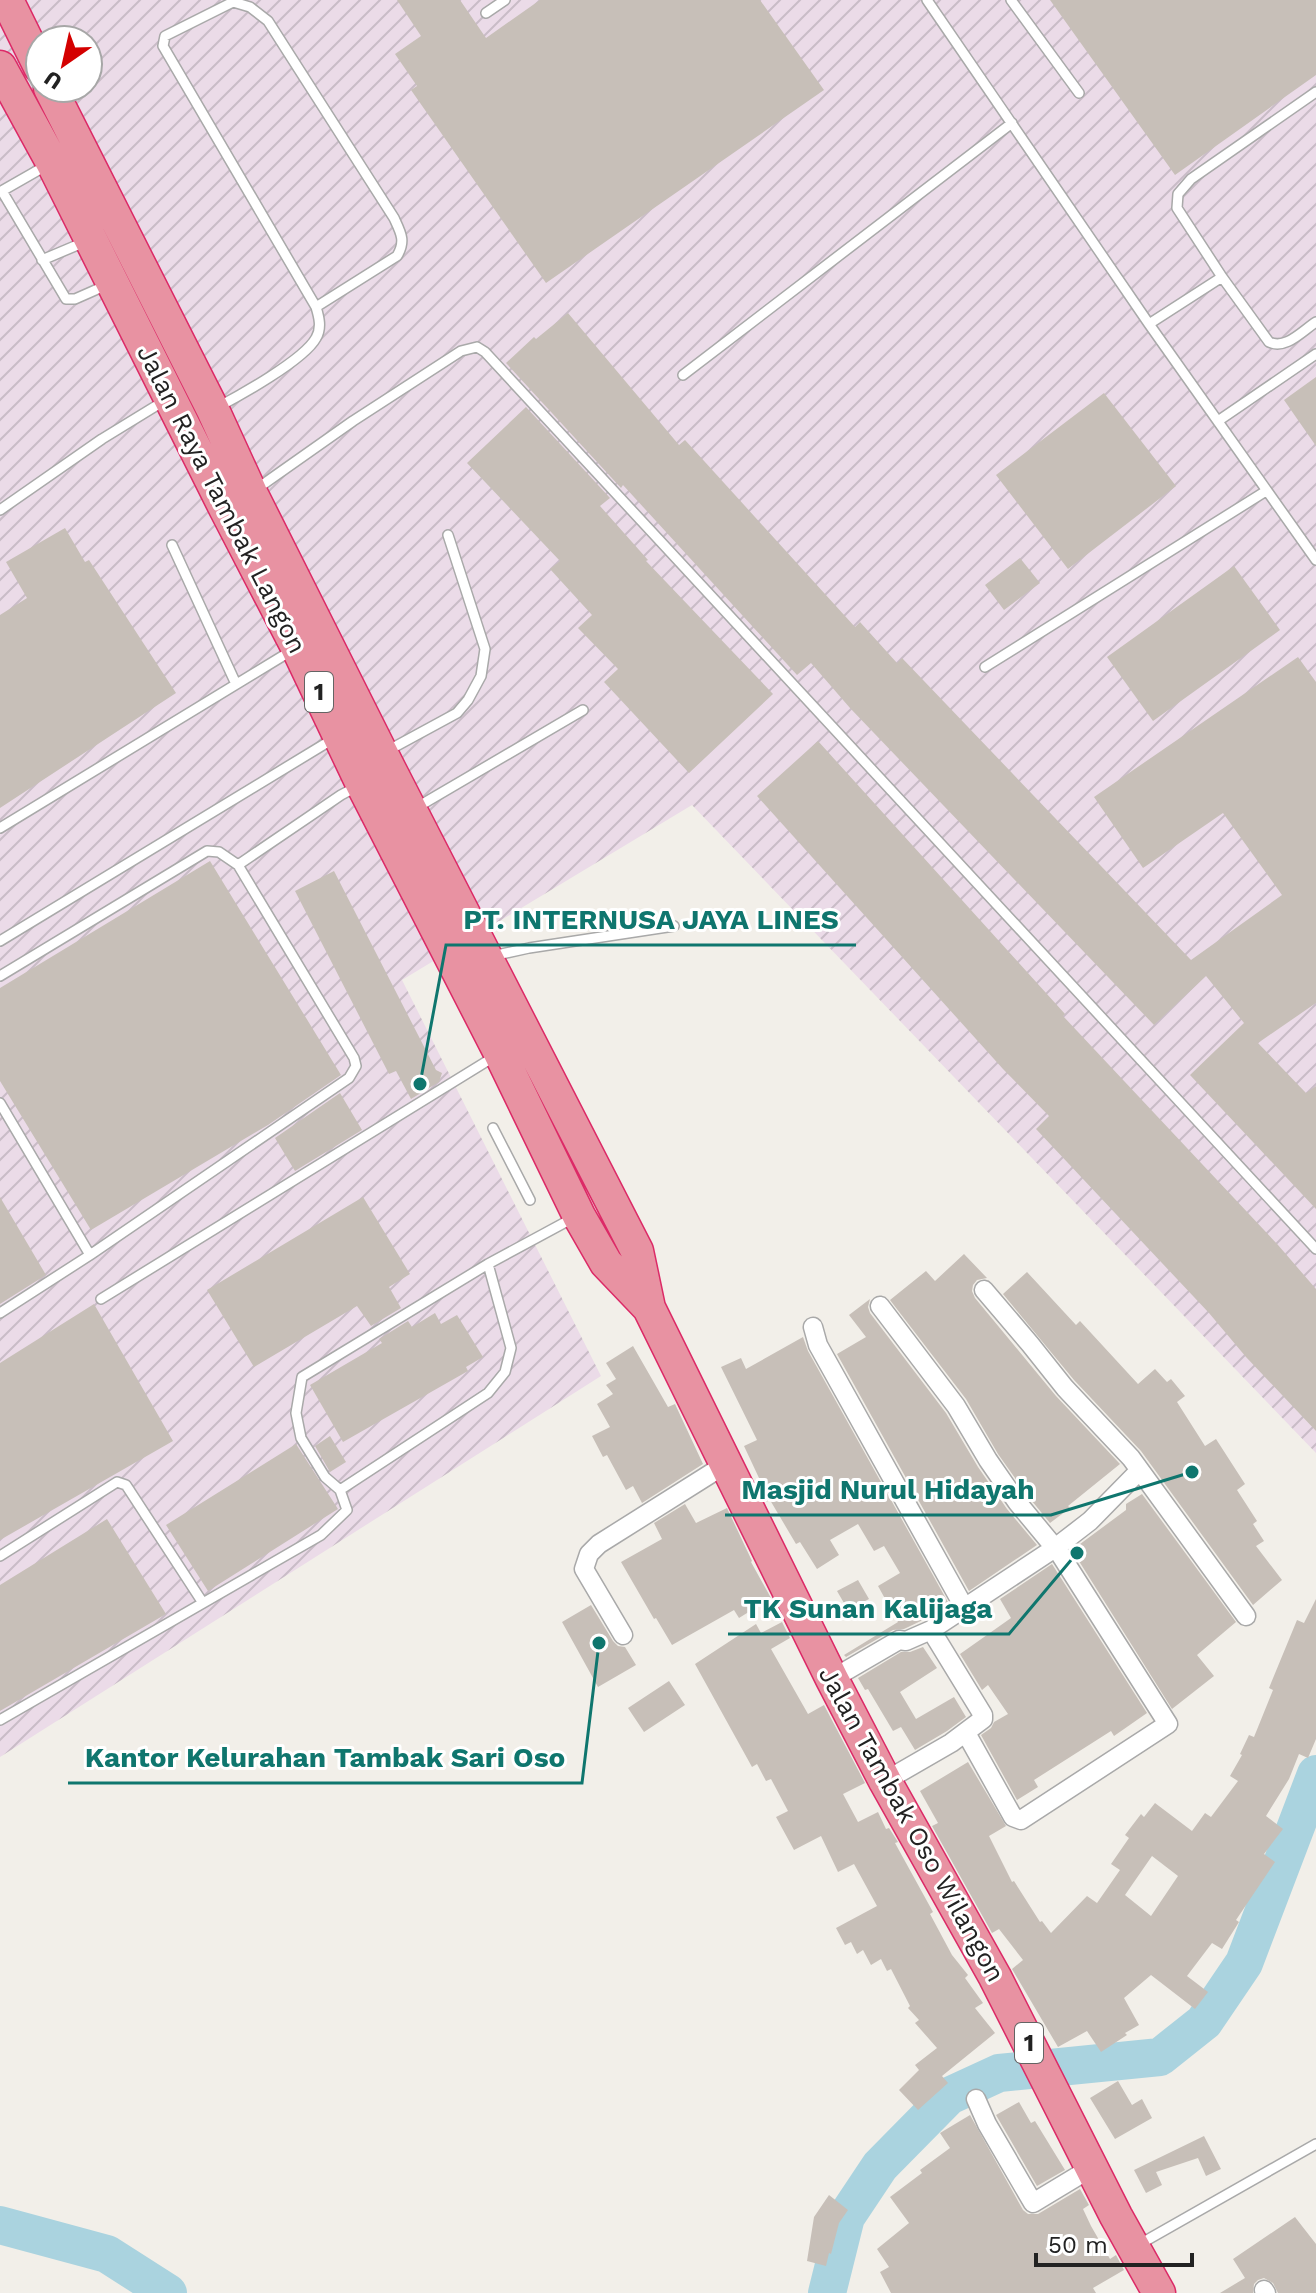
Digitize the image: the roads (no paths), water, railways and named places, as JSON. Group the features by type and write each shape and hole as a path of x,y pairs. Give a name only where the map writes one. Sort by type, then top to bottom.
{"highway":[{"path":"7,0 24,35"},
{"name":"Jalan Raya Tambak Langon","path":"0,67 52,162 106,236 112,283 193,413"},
{"name":"1","path":"56,104 106,236 372,768 411,811 486,957 514,1046 595,1208"},
{"name":"Jalan Raya Tambak Langon","path":"238,500 297,647 340,735 372,768 514,1046"},
{"name":"Jalan Tambak Oso Wilangon","path":"595,1208 637,1251 649,1308 832,1679 885,1781 995,1977 1091,2168 1159,2293"}],"street":[{"path":"984,1290 1065,1388 1131,1458 1246,1616"},
{"path":"880,1306 956,1406 1017,1502 1055,1548 1168,1724 1021,1820 1013,1817 966,1733"},
{"path":"813,1327 818,1345 964,1607"},
{"path":"623,1635 584,1569 589,1554 599,1544 726,1464"},
{"path":"832,1679 899,1640 906,1641 931,1630 1055,1548 1090,1521 1139,1471"},
{"path":"885,1781 966,1733 983,1719 931,1630"},
{"path":"976,2099 1033,2203 1091,2168"}],"lane":[{"path":"486,13 505,0"},
{"path":"927,0 1149,324 1266,491 1314,553"},
{"path":"1011,0 1079,93"},
{"path":"0,510 102,439 193,413 245,392 295,359 316,338 320,325 316,307 163,46 165,36 233,2 250,7 268,21 403,236 403,247 397,256 316,307"},
{"path":"1316,92 1191,179 1178,194 1177,208 1269,342 1285,344 1316,322"},
{"path":"683,375 1012,123"},
{"path":"52,162 1,191 66,299 75,299 112,283"},
{"path":"42,260 106,236"},
{"path":"1149,324 1222,277"},
{"path":"238,500 461,351 477,347 485,352 1316,1249"},
{"path":"1218,421 1316,354"},
{"path":"985,667 1266,491"},
{"path":"238,865 341,795 372,768 457,713 468,700 481,676 485,649 448,535"},
{"path":"172,545 236,684"},
{"path":"0,828 297,647"},
{"path":"411,811 583,710"},
{"path":"0,941 340,735"},
{"path":"0,976 207,851 219,852 238,865 356,1066 349,1078 0,1313"},
{"path":"486,957 674,926"},
{"path":"101,1299 514,1046"},
{"path":"0,1103 90,1255"},
{"path":"493,1128 530,1200"},
{"path":"0,1720 321,1535 347,1510 340,1490 325,1477 301,1438 296,1413 302,1377 488,1264 595,1208"},
{"path":"340,1490 488,1393 505,1372 511,1348 488,1264"},
{"path":"0,1556 117,1482 126,1485 203,1603"},
{"path":"1133,2248 1316,2144"}],"waterway":[{"path":"827,2293 846,2217 880,2166 949,2096 999,2073 1160,2057 1204,2022 1244,1963 1316,1774"},
{"path":"0,2225 107,2254 168,2293"}],"place":[{"name":"PT. INTERNUSA JAYA LINES","path":"420,1084"},
{"name":"Masjid Nurul Hidayah","path":"1192,1472"},
{"name":"TK Sunan Kalijaga","path":"1077,1553"},
{"name":"Kantor Kelurahan Tambak Sari Oso","path":"599,1643"}]}
